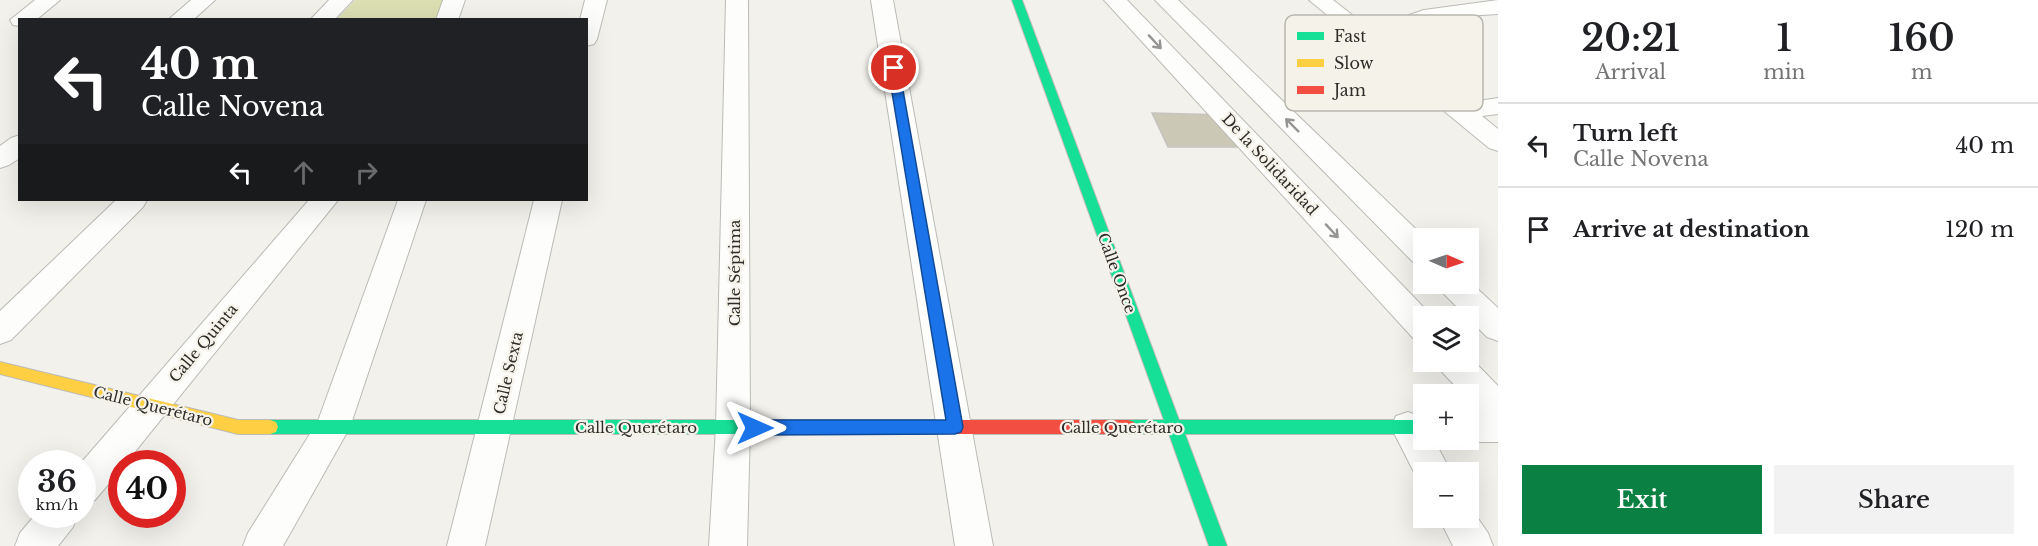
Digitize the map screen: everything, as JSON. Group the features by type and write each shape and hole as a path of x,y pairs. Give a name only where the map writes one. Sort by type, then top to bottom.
{"street":[{"path":"23,18 49,0"},
{"path":"182,18 204,0"},
{"path":"323,18 342,0"},
{"path":"448,18 454,0"},
{"path":"588,31 596,0"},
{"name":"Calle Séptima","path":"728,546 733,428 737,0"},
{"path":"882,0 974,546"},
{"name":"Calle Once","path":"1017,0 1218,546"},
{"name":"De la Solidaridad","path":"1115,0 1413,317"},
{"path":"1166,0 1413,244"},
{"path":"1320,0 1339,15"},
{"path":"1432,15 1498,7"},
{"path":"0,34 18,21"},
{"path":"1483,108 1498,106"},
{"path":"1461,112 1467,111"},
{"path":"1461,112 1498,142"},
{"path":"0,159 18,146"},
{"path":"1267,160 1318,150"},
{"path":"0,331 132,201"},
{"name":"Calle Quinta","path":"96,471 323,201"},
{"path":"262,546 333,427 412,201"},
{"name":"Calle Sexta","path":"466,546 549,201"},
{"path":"1463,294 1498,328"},
{"name":"Calle Querétaro","path":"0,368 238,428 1413,427"},
{"path":"1463,372 1498,409"},
{"path":"1479,427 1498,427"},
{"path":"34,546 49,528"},
{"path":"1464,528 1474,546"}],"green space":[{"path":"355,0 446,0 438,18 338,18"}],"building":[{"path":"1152,113 1226,115 1248,147 1168,147"}],"traffic: fast":[{"path":"1017,0 1218,546"},
{"path":"270,427 903,427"},
{"path":"1128,427 1413,427"}],"traffic: slow":[{"path":"0,368 238,427 270,427"}],"traffic: jam":[{"path":"903,427 1128,427"}],"route":[{"path":"755,428 955,427 894,68"}]}
